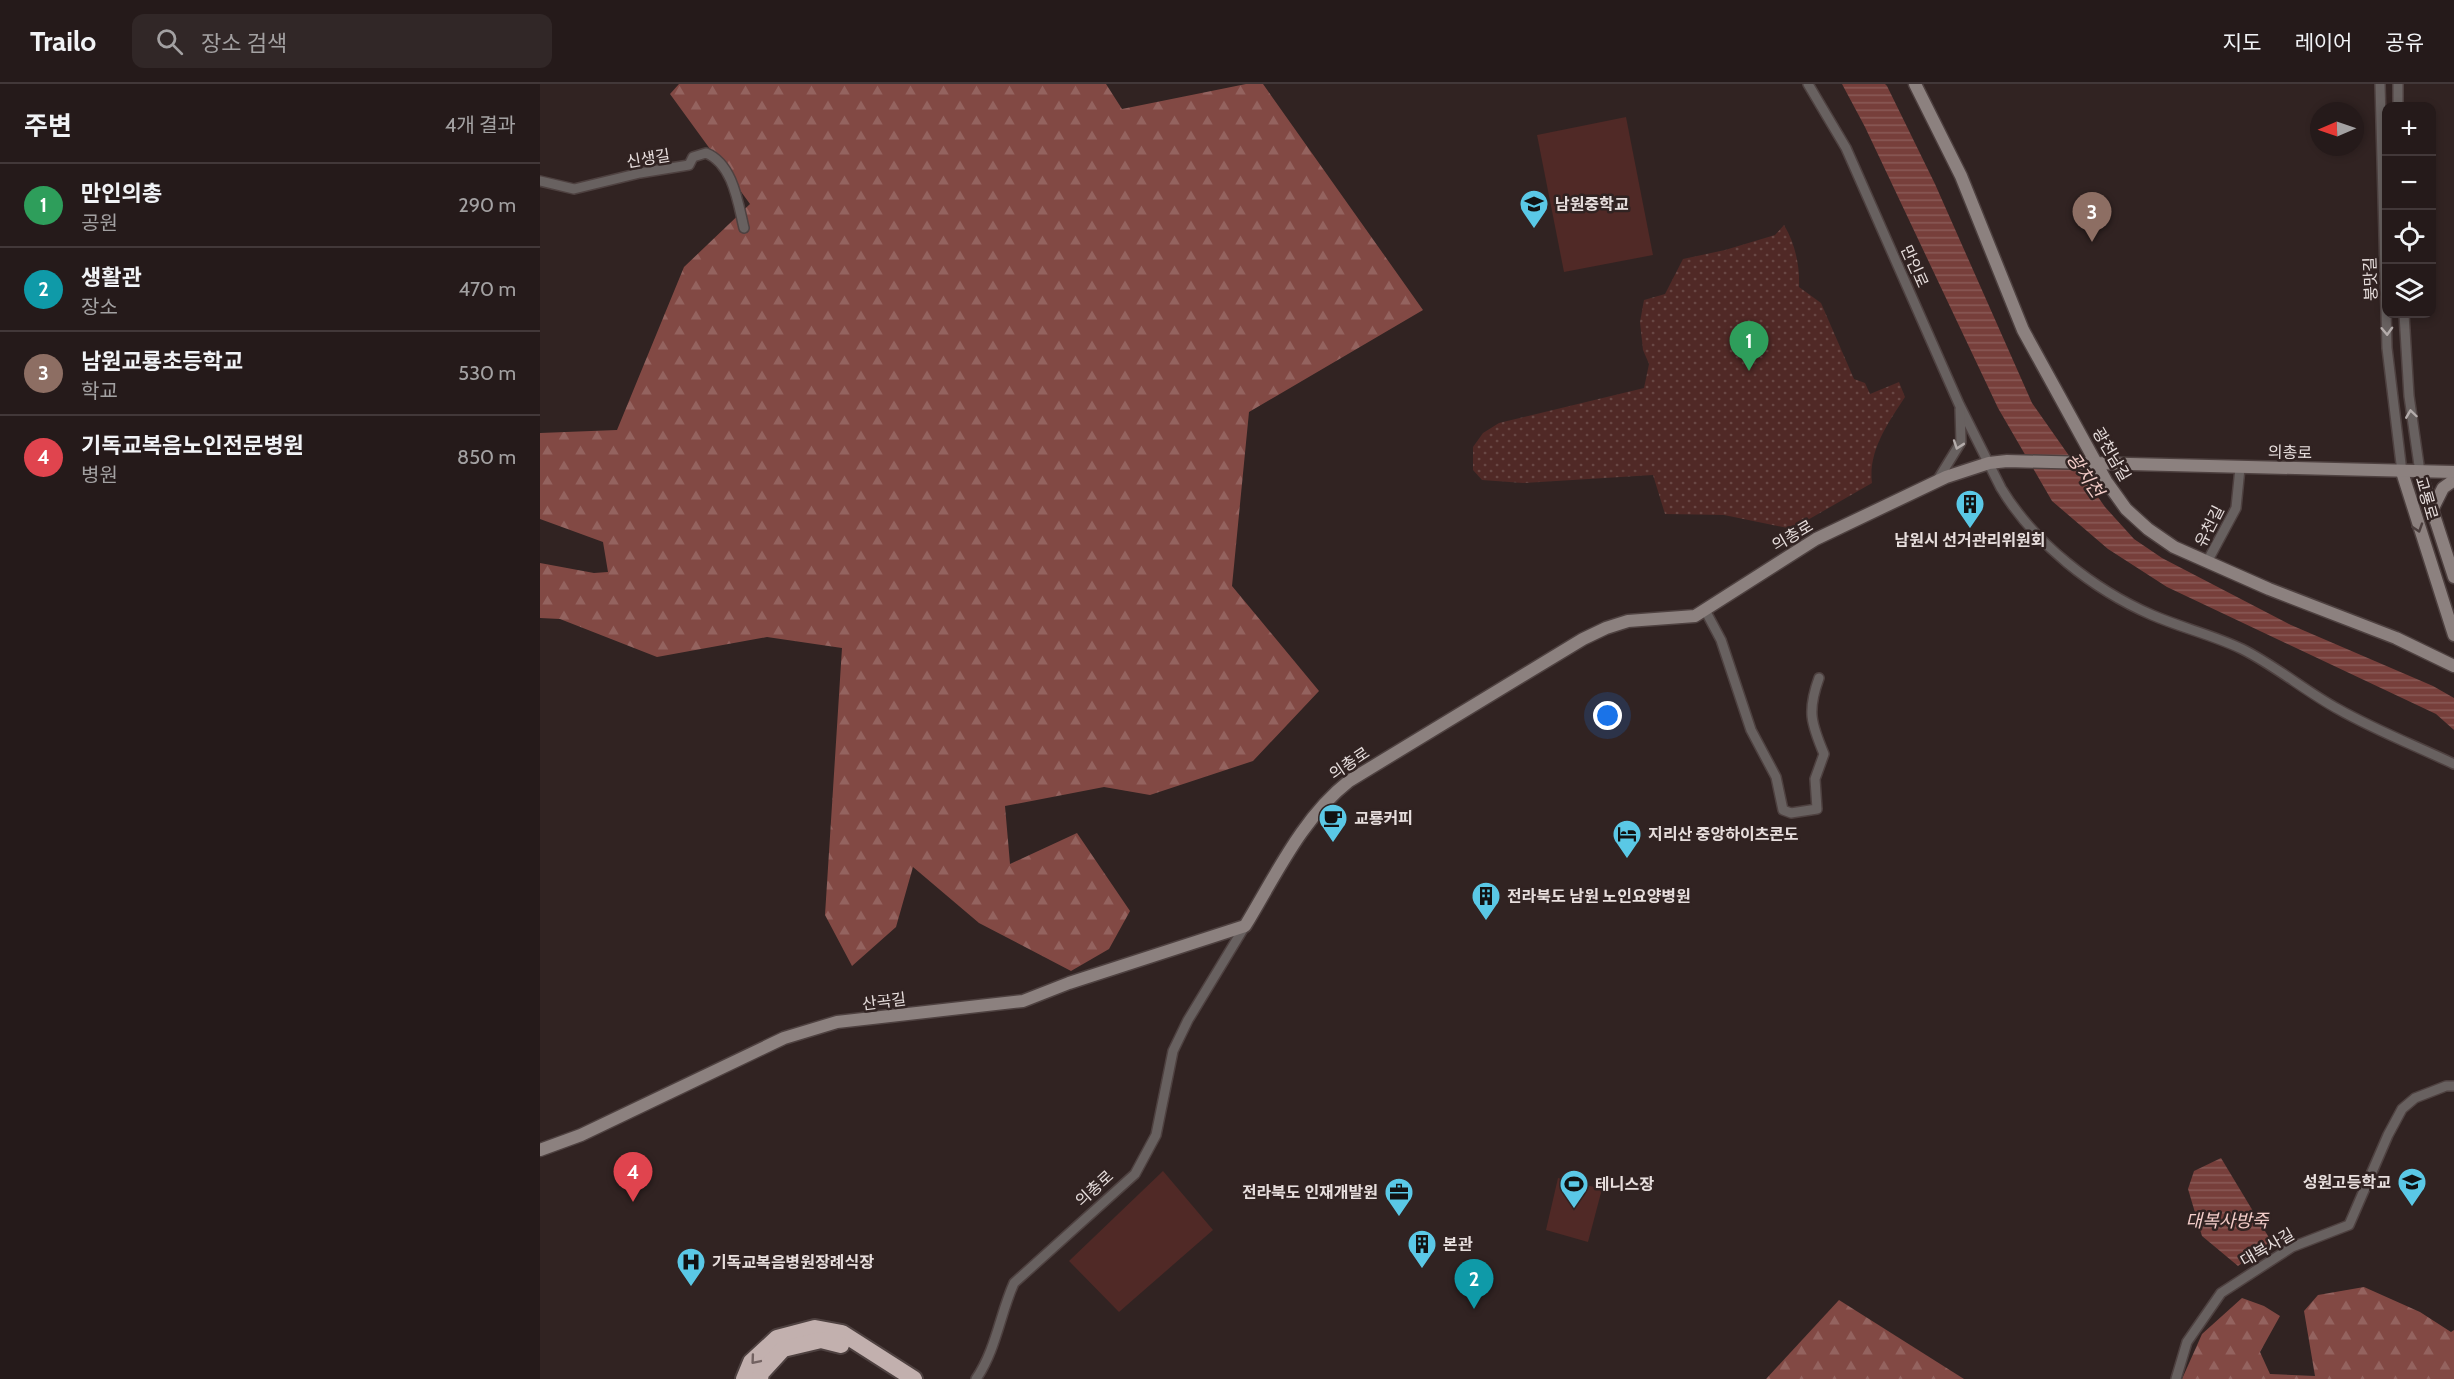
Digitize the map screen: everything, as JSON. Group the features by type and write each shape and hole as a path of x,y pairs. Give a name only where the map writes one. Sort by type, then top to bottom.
{"highway":[{"path":"744,1379 751,1362 777,1338 815,1328 842,1333 914,1379"},
{"path":"760,1379 761,1373 783,1349 821,1340 843,1345 894,1379"}],"street":[{"name":"만인로","path":"1808,84 1846,148 1959,404 2008,500 2022,517 2054,550 2103,587 2150,614 2242,649 2277,668 2338,709 2454,764"},
{"name":"광천남길","path":"1915,84 1961,176 2023,330 2093,464 2126,509 2148,529 2174,547 2270,589 2396,638 2454,666"},
{"name":"붕맛길","path":"2380,84 2387,348 2402,472"},
{"path":"2398,84 2398,102"},
{"name":"신생길","path":"540,182 574,189 585,188 640,173 680,169 689,165 693,157 706,153 715,157 728,176 735,190 744,228"},
{"path":"2404,318 2409,396 2420,472"},
{"path":"1937,481 1961,442 1959,404"},
{"name":"의총로","path":"976,1379 985,1367 1005,1303 1014,1283 1135,1173 1147,1155 1156,1135 1173,1050 1188,1020 1310,820 1329,797 1349,781 1565,648 1606,628 1648,618 1695,616 1816,539 1937,481 1989,463 2454,472"},
{"name":"유천길","path":"2207,562 2236,508 2240,468"},
{"name":"교룡로","path":"2402,472 2454,635"},
{"name":"교룡로","path":"2420,472 2454,577"},
{"path":"2432,510 2443,488 2454,480"},
{"path":"1705,610 1721,640 1751,730 1776,777 1783,810 1791,813 1817,810 1815,779 1824,754 1814,728 1811,700 1819,678"},
{"name":"산곡길","path":"540,1150 581,1135 784,1038 837,1022 1023,1001 1069,983 1245,926"},
{"name":"대복사길","path":"2176,1379 2187,1342 2221,1293 2292,1246 2349,1225 2388,1135 2402,1109 2415,1098 2446,1086 2454,1086"}],"green space":[{"path":"679,84 1106,84 1122,109 1246,84 1263,84 1423,310 1249,412 1232,586 1319,691 1253,761 1150,795 1104,787 1005,806 1010,864 1077,833 1130,911 1109,949 1071,971 979,923 913,867 896,927 852,966 825,915 842,648 767,637 657,657 560,619 540,618 540,563 594,573 608,572 603,542 540,519 540,433 617,430 684,267 750,204 670,94"},
{"path":"2364,1287 2420,1312 2451,1332 2454,1330 2454,1379 2182,1379 2202,1334 2242,1298 2264,1306 2280,1316 2260,1352 2270,1374 2315,1376 2304,1311 2318,1295"},
{"path":"1839,1300 1964,1379 1766,1379"}],"shaded area":[{"path":"1626,117 1653,255 1564,272 1537,135"},
{"path":"1784,225 1796,255 1799,287 1821,303 1854,379 1865,383 1870,394 1899,382 1905,397 1886,427 1876,449 1872,483 1792,529 1724,515 1665,514 1653,475 1523,483 1482,480 1473,470 1473,447 1483,433 1499,423 1644,388 1649,364 1643,350 1640,322 1644,300 1665,294 1683,259 1725,250 1775,235"},
{"path":"1163,1171 1213,1230 1119,1312 1069,1261"},
{"name":"테니스장","path":"1558,1178 1602,1189 1588,1242 1546,1230"}],"water":[{"path":"1842,84 1885,84 1887,86 1935,184 2032,403 2105,507 2134,539 2162,558 2291,625 2433,686 2454,698 2454,730 2436,714 2167,587 2108,549 2052,501 1998,408 1865,127"},
{"name":"대복사방죽","path":"2221,1158 2271,1241 2238,1266 2202,1236 2188,1189 2194,1171"}],"place":[{"name":"남원중학교","path":"1534,230"},
{"name":"남원교룡초등학교","path":"2092,242"},
{"name":"만인의총","path":"1749,371"},
{"name":"남원시 선거관리위원회","path":"1970,530"},
{"name":"교룡커피","path":"1333,844"},
{"name":"지리산 중앙하이츠콘도","path":"1627,860"},
{"name":"전라북도 남원 노인요양병원","path":"1486,922"},
{"name":"기독교복음노인전문병원","path":"633,1202"},
{"name":"성원고등학교","path":"2412,1208"},
{"name":"테니스장","path":"1574,1210"},
{"name":"전라북도 인재개발원","path":"1399,1218"},
{"name":"본관","path":"1422,1270"},
{"name":"기독교복음병원장례식장","path":"691,1288"},
{"name":"생활관","path":"1474,1309"}],"water label":[{"name":"광치천","path":"2085,475"}]}
